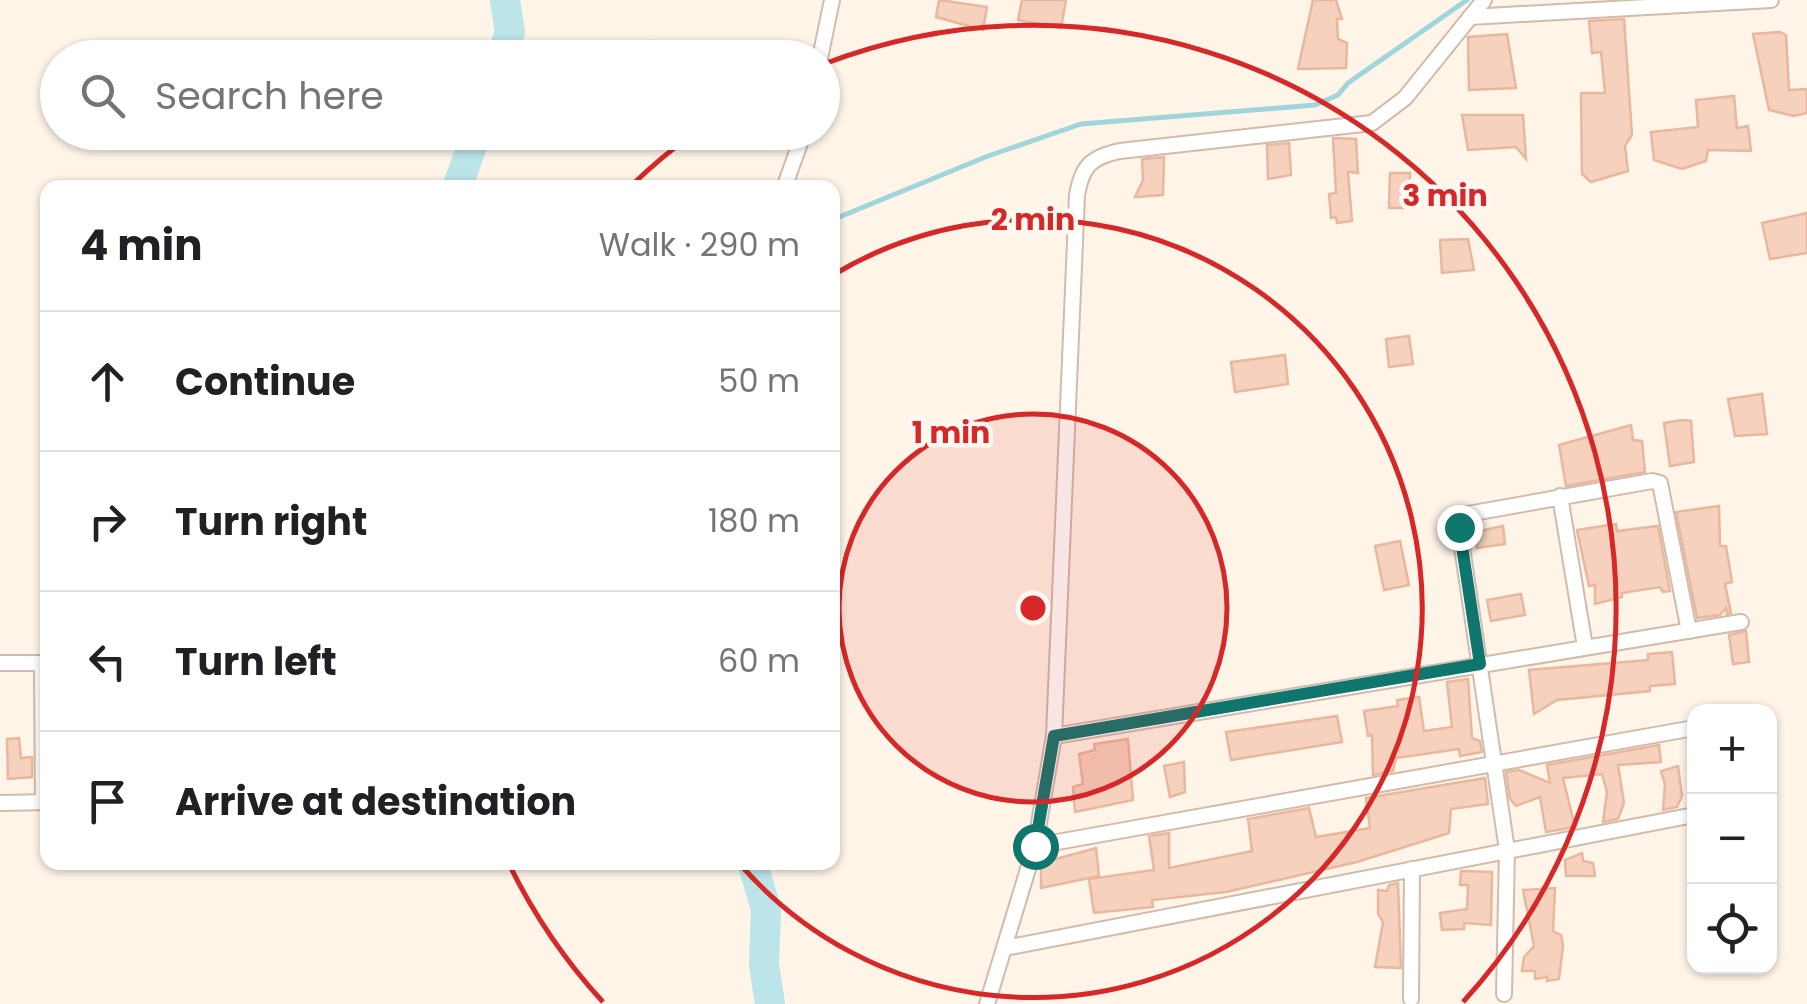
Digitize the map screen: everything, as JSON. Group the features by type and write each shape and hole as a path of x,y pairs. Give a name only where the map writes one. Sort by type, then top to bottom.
{"street":[{"path":"824,40 832,0"},
{"path":"987,1004 1035,846 1054,736 1078,196 1084,168 1092,159 1120,151 1372,123 1404,98 1484,0"},
{"path":"1470,17 1772,0"},
{"path":"787,180 798,150"},
{"path":"1504,994 1507,850 1459,521 1467,512 1560,496 1652,481 1664,486 1689,630"},
{"path":"1560,496 1585,647"},
{"path":"1054,736 1742,622"},
{"path":"0,663 40,662"},
{"path":"1035,846 1687,729"},
{"path":"0,803 40,802"},
{"path":"1005,948 1687,816"},
{"path":"1411,999 1412,869"}],"building":[{"path":"939,0 987,7 983,30 936,17"},
{"path":"1022,0 1066,0 1061,28 1018,20"},
{"path":"1313,0 1336,0 1342,19 1337,19 1338,39 1347,43 1346,68 1298,69"},
{"path":"1624,19 1632,135 1625,146 1628,171 1591,182 1582,174 1581,93 1605,93 1601,52 1592,53 1589,21"},
{"path":"1507,34 1516,88 1469,90 1468,37"},
{"path":"1753,34 1786,35 1789,90 1807,89 1807,113 1794,116 1769,110"},
{"path":"1734,96 1737,128 1748,126 1751,151 1708,150 1706,161 1682,169 1654,160 1651,132 1698,127 1696,100"},
{"path":"1462,115 1523,115 1526,159 1516,147 1468,150"},
{"path":"1333,138 1356,139 1358,173 1348,172 1352,221 1337,223 1336,217 1331,218 1329,194 1336,193"},
{"path":"1289,143 1291,175 1268,179 1267,145"},
{"path":"1164,157 1163,195 1135,197 1143,180 1142,159"},
{"path":"1390,173 1410,173 1410,208 1389,208"},
{"path":"1807,213 1807,253 1770,259 1762,223"},
{"path":"1468,239 1474,270 1442,273 1440,240"},
{"path":"1409,336 1413,364 1389,367 1386,339"},
{"path":"1285,355 1288,384 1235,392 1231,362"},
{"path":"1762,394 1767,434 1735,436 1728,399"},
{"path":"1691,421 1694,462 1670,466 1664,423"},
{"path":"1631,425 1633,440 1642,441 1645,472 1566,486 1559,445"},
{"path":"1719,506 1720,546 1726,546 1732,582 1725,584 1731,613 1727,614 1726,608 1720,615 1697,618 1676,512"},
{"path":"1616,524 1617,531 1658,526 1670,591 1663,592 1660,587 1622,593 1622,597 1595,604 1595,585 1589,586 1577,530"},
{"path":"1503,526 1505,544 1477,548 1475,532"},
{"path":"1400,541 1409,585 1384,590 1375,546"},
{"path":"1521,594 1525,615 1491,621 1487,600"},
{"path":"1746,631 1749,662 1733,664 1729,635"},
{"path":"1672,652 1675,684 1650,686 1650,691 1557,700 1534,714 1529,670 1648,660 1648,654"},
{"path":"1468,679 1472,738 1480,741 1482,752 1460,756 1459,749 1396,758 1393,771 1373,775 1372,735 1368,736 1364,711 1398,706 1397,700 1419,697 1424,731 1452,727 1447,682"},
{"path":"1337,716 1342,742 1231,760 1226,732"},
{"path":"19,738 21,758 32,757 32,777 8,779 7,739"},
{"path":"1128,739 1133,800 1075,812 1073,787 1083,784 1079,754 1095,750 1094,744"},
{"path":"1659,745 1661,762 1618,765 1624,803 1618,819 1603,822 1607,792 1602,774 1563,778 1575,827 1546,832 1540,797 1516,806 1510,799 1506,772 1519,770 1550,783 1547,765"},
{"path":"1184,762 1185,792 1170,797 1164,766"},
{"path":"1678,766 1682,796 1677,807 1663,810 1665,785 1661,771"},
{"path":"1485,778 1488,804 1451,809 1449,833 1357,862 1226,892 1152,900 1153,907 1094,913 1089,879 1154,870 1149,836 1169,833 1169,868 1252,851 1248,819 1309,808 1316,837 1370,828 1366,798"},
{"path":"1096,848 1099,876 1041,888 1041,863"},
{"path":"1582,853 1583,861 1593,863 1595,876 1566,876 1565,860"},
{"path":"1461,871 1492,872 1491,925 1464,923 1464,929 1442,930 1440,913 1467,909 1468,885 1460,885"},
{"path":"1398,883 1401,968 1375,967 1383,922 1378,914 1378,890 1387,891 1389,885"},
{"path":"1555,888 1553,931 1561,935 1563,946 1559,979 1547,981 1547,977 1535,979 1535,971 1522,971 1524,957 1534,946 1523,890"}],"waterway":[{"path":"505,0 510,32 507,40"},
{"path":"840,217 988,156 1081,124 1315,105 1338,95 1348,83 1467,0"},
{"path":"460,180 471,150"},
{"path":"754,870 766,909 764,965 770,1004"}],"route":[{"path":"1035,846 1054,736 1480,664 1459,527"}]}
